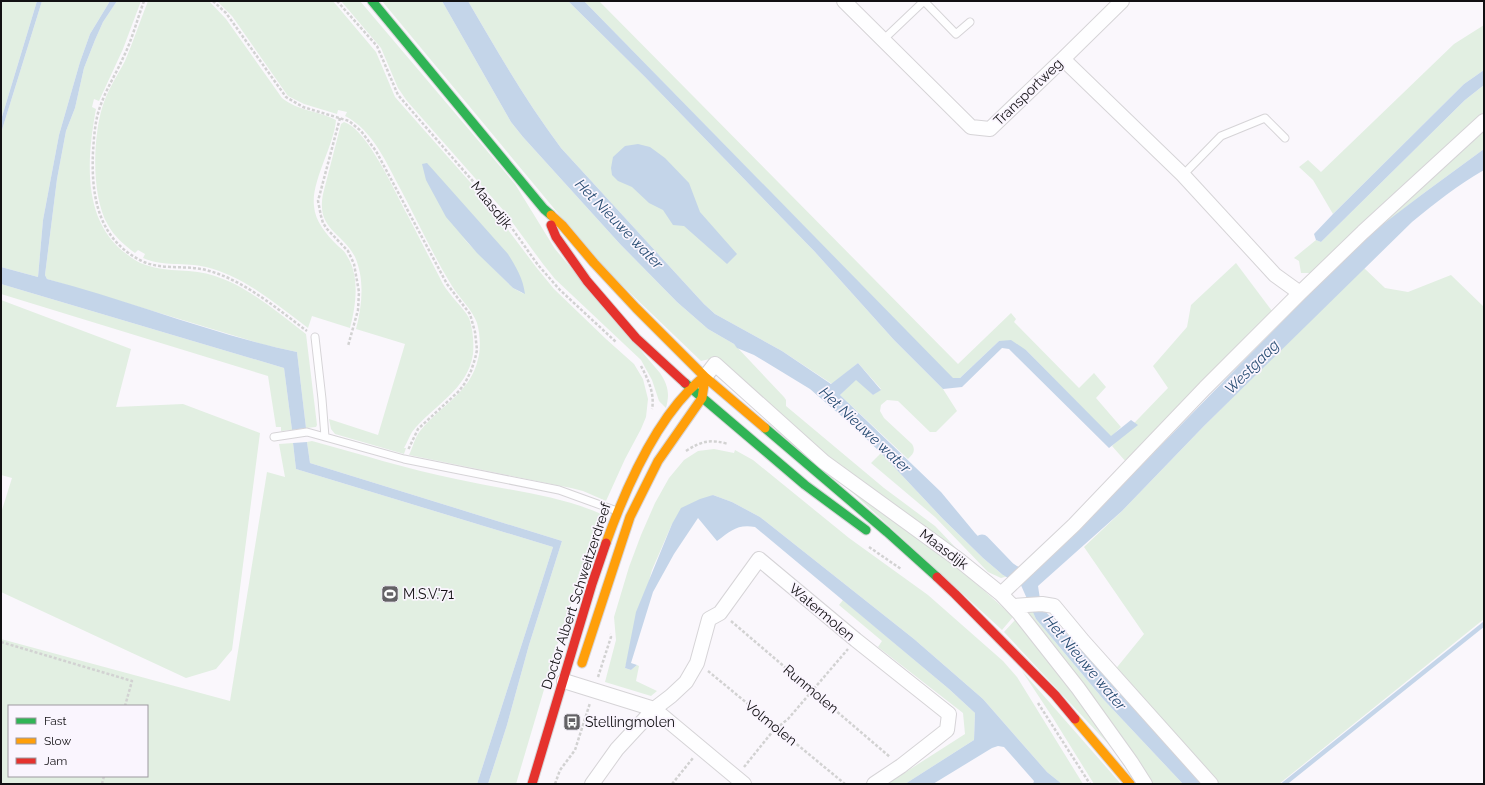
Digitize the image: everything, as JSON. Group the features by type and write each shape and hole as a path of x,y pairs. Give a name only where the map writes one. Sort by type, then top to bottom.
{"main road":[{"name":"Maasdijk","path":"372,1 544,209 562,225 594,263 625,296 705,377 887,532 955,594 1055,695 1130,784"},
{"name":"Maasdijk","path":"544,209 556,237 587,281 636,338 690,388 805,485 873,535"},
{"name":"Doctor Albert Schweitzerdreef","path":"574,681 601,554 616,511 650,444 668,416 690,388 705,377"},
{"name":"Doctor Albert Schweitzerdreef","path":"532,784 574,681 630,517 658,461 702,398 705,377"},
{"name":"Maasdijk","path":"885,543 911,555"}],"street":[{"name":"Transportweg","path":"844,1 971,127 990,129 1122,1"},
{"path":"1063,59 1183,175 1275,274 1300,293"},
{"path":"1001,594 1074,525 1205,388 1300,293 1363,232 1484,121"},
{"name":"Maasdijk","path":"705,377 715,364 824,462 959,560 1001,594 1026,607 1078,688 1145,784"},
{"name":"Watermolen","path":"592,784 617,749 654,709 686,682 697,663 709,619 720,612 759,559 856,640 949,714 948,730 901,766 874,784"},
{"path":"1026,607 1054,606 1211,784"},
{"path":"574,681 654,709 740,780"}],"lane":[{"path":"883,40 924,1 956,34 970,22"},
{"path":"1183,175 1221,136 1265,118 1285,138"},
{"path":"315,337 322,399 324,437"},
{"path":"274,437 307,432 404,460 559,490 630,517"}],"path":[{"path":"144,1 124,57 99,108 94,141 92,173 95,199 105,227 125,250 144,262 156,266 192,267 205,269 224,276 263,299 315,337"},
{"path":"213,1 226,13 286,97 303,106 349,121 361,131 376,151 447,284 470,314 475,332 477,350 471,371 459,391 418,428 404,460"},
{"name":"Maasdijk","path":"337,1 377,46 398,95 504,217 542,270 560,290 621,347"},
{"path":"340,118 318,202 320,216 324,223 352,257 357,277 359,292 358,310 348,346"},
{"path":"639,363 646,376 652,393 653,402"},
{"path":"700,442 720,442 731,444"},
{"name":"Runmolen","path":"720,612 901,766"},
{"path":"740,780 773,731 788,719 856,640"},
{"path":"1,642 132,681 125,705"},
{"name":"Volmolen","path":"697,663 845,784"},
{"path":"1037,702 1090,784"},
{"path":"672,784 702,748"}],"green space":[{"path":"1,1 37,1 1,120"},
{"path":"42,1 110,1 90,34 80,62 59,135 43,220 38,277 1,267 1,133"},
{"path":"117,1 141,1 123,49 99,101 94,99 92,107 96,109 91,148 91,188 95,207 102,225 113,241 128,255 139,262 163,269 198,272 228,281 263,301 306,334 317,425 316,427 306,428 297,352 265,345 47,279 45,275 57,179 66,131 75,108 84,68 103,22"},
{"path":"148,1 209,1 226,19 282,98 295,106 336,120 331,141 316,186 314,206 316,217 325,232 345,253 354,273 356,291 350,328 312,316 308,328 260,292 234,277 206,267 151,261 143,258 145,254 138,250 135,253 127,247 110,229 102,213 96,183 95,151 99,121 102,108 112,84 125,61"},
{"path":"217,1 333,1 376,52 395,97 485,199 554,289 634,364 643,379 648,399 646,417 606,501 583,491 571,488 409,455 420,431 462,390 474,371 480,351 479,336 475,318 455,291 390,169 378,148 364,130 345,116 347,112 338,110 337,114 304,104 288,96 232,16","holes":["462,237 524,294 513,288"]},
{"path":"341,1 360,1 515,184 555,249 660,373 668,390 666,408 659,401 652,380 641,360 555,279 504,211 407,101 398,88 381,48"},
{"path":"382,1 442,1 511,122 620,244 677,302 708,329 734,344 784,397 786,400 786,406 884,488 935,526 976,569 826,459 714,358 701,361 601,265"},
{"path":"468,1 568,1 645,77 815,252 894,340 943,389 957,411 936,432 930,432 898,401 887,400 881,405 880,411 884,418 912,444 914,449 908,459 840,395 856,379 873,395 881,389 858,363 832,384 782,351 715,314 704,304 561,148 524,94"},
{"path":"584,1 599,1 958,364 1011,313 1016,319 1014,322 1079,388 1094,373 1106,387 1096,398 1121,427 1111,437 1026,350 999,341 960,378 953,379"},
{"path":"1484,25 1484,70 1464,84 1333,214 1313,180 1299,167 1308,160 1321,172 1454,44"},
{"path":"1484,85 1484,112 1311,273 1301,273 1299,261 1294,258 1316,240 1321,242 1465,100"},
{"path":"344,122 353,127 362,137 380,163 443,284 469,318 472,331 473,354 470,367 464,378 457,388 412,432 404,448 406,448 404,454 335,434 331,429 329,419 378,435 405,344 356,329 362,293 358,266 350,249 332,230 323,216 323,194 341,124"},
{"path":"1484,129 1484,149 1370,235"},
{"path":"1236,263 1272,311 1183,402 1127,463 1112,446 1168,388 1153,366 1187,327 1191,305"},
{"path":"1364,268 1385,288 1408,292 1451,275 1484,307 1484,619 1279,784 1214,784 1114,671 1144,634 1084,547 1122,511 1204,426"},
{"path":"1,284 284,368 292,430 281,431 281,427 276,427 268,376 1,294"},
{"path":"1,300 131,349 116,407 183,404 260,433 232,650 216,669 186,678 1,592 1,513 12,478 1,475"},
{"path":"312,441 438,475 548,497 584,507 601,514 559,639 516,784 488,784 507,725 529,645 562,541 310,463 307,442"},
{"name":"M.S.V.'71","path":"293,443 296,469 553,547 477,784 1,784 1,639 230,701 267,472 285,477 279,444"},
{"path":"714,449 734,453 735,450 753,460 849,538 928,595 1003,661 1017,677 1083,784 1062,784 1047,772 983,699 914,639 760,517 732,502 713,495 672,524 652,570 625,668 631,670 637,665 639,666 636,681 657,691 651,696 605,682 616,640 614,617 629,567 655,503 669,478 684,460 698,451"},
{"path":"881,453 943,519 983,558 1003,575 1009,576 1001,578 988,572 935,517 871,463"},
{"path":"840,481 929,546 993,598 1013,617 1002,630"},
{"path":"843,600 949,689 975,713 974,740 905,784 887,784 965,734 963,713 878,647 882,641 839,605"},
{"path":"1032,609 1036,619 1104,700 1183,784 1151,784 1028,614"},
{"path":"1015,620 1038,645 1126,763 1004,632"},
{"path":"1022,671 1121,784 1094,784"}],"water":[{"path":"37,1 42,1 1,133 1,120"},
{"path":"110,1 117,1 103,22 84,68 75,108 66,131 57,179 45,275 47,279 110,297 203,327 265,345 297,352 306,428 292,430 284,368 1,284 1,267 38,277 43,220 59,135 80,62 90,34"},
{"name":"Westgaag","path":"442,1 468,1 524,94 561,148 704,304 715,314 782,351 831,384 858,363 881,390 873,395 856,380 840,395 941,492 975,533 1005,565 1012,566 1030,574 1078,530 1367,235 1484,149 1484,170 1447,194 1412,222 1204,426 1122,511 1038,586 1040,599 1044,610 1153,726 1201,784 1183,784 1104,700 1036,619 1020,583 1013,573 1009,576 1003,575 983,558 943,519 881,453 853,426 810,389 754,355 737,348 734,344 708,329 677,302 620,244 511,122"},
{"path":"568,1 584,1 953,378 960,378 999,341 1011,340 1026,350 1111,436 1131,420 1138,425 1109,448 1009,349 1002,348 962,387 943,389 894,340 815,252 645,77"},
{"path":"1484,70 1484,85 1465,100 1321,242 1316,240 1314,234 1333,214 1464,84"},
{"path":"638,144 650,147 665,158 689,183 700,212 737,254 727,264 684,226 673,225 663,210 649,203 632,187 618,181 612,175 611,168 613,157 625,146"},
{"path":"427,163 508,254 521,278 525,294 513,288 477,253 446,217 426,180 422,164"},
{"path":"307,442 310,463 562,541 529,645 507,725 488,784 477,784 553,547 296,469 293,443"},
{"path":"713,495 732,502 760,517 914,639 983,699 1047,772 1062,784 1033,784 1034,781 1004,747 998,746 992,748 933,784 905,784 974,740 975,713 949,689 755,527 739,527 730,531 717,541 698,518 674,554 653,592 631,663 637,665 631,670 625,668 636,612 672,524 681,508"}],"waterway":[{"name":"Het Nieuwe water","path":"982,542 1008,569 1017,575"},
{"path":"1284,784 1484,624"}],"traffic: fast":[{"path":"372,1 544,209 551,215"},
{"path":"685,383 805,485 866,530"},
{"path":"765,428 887,532 937,577"}],"traffic: slow":[{"path":"551,215 562,225 594,263 636,308 705,377 765,428"},
{"path":"606,543 633,478 656,434 684,395 700,380"},
{"path":"582,663 630,517 658,461 702,398 704,385"},
{"path":"1075,719 1130,784"}],"traffic: jam":[{"path":"551,225 556,237 587,281 636,338 685,383"},
{"path":"532,784 592,584 606,543"},
{"path":"937,577 1055,695 1075,719"}],"place":[{"name":"M.S.V.'71","path":"390,594"},
{"name":"Stellingmolen","path":"572,722"}]}
